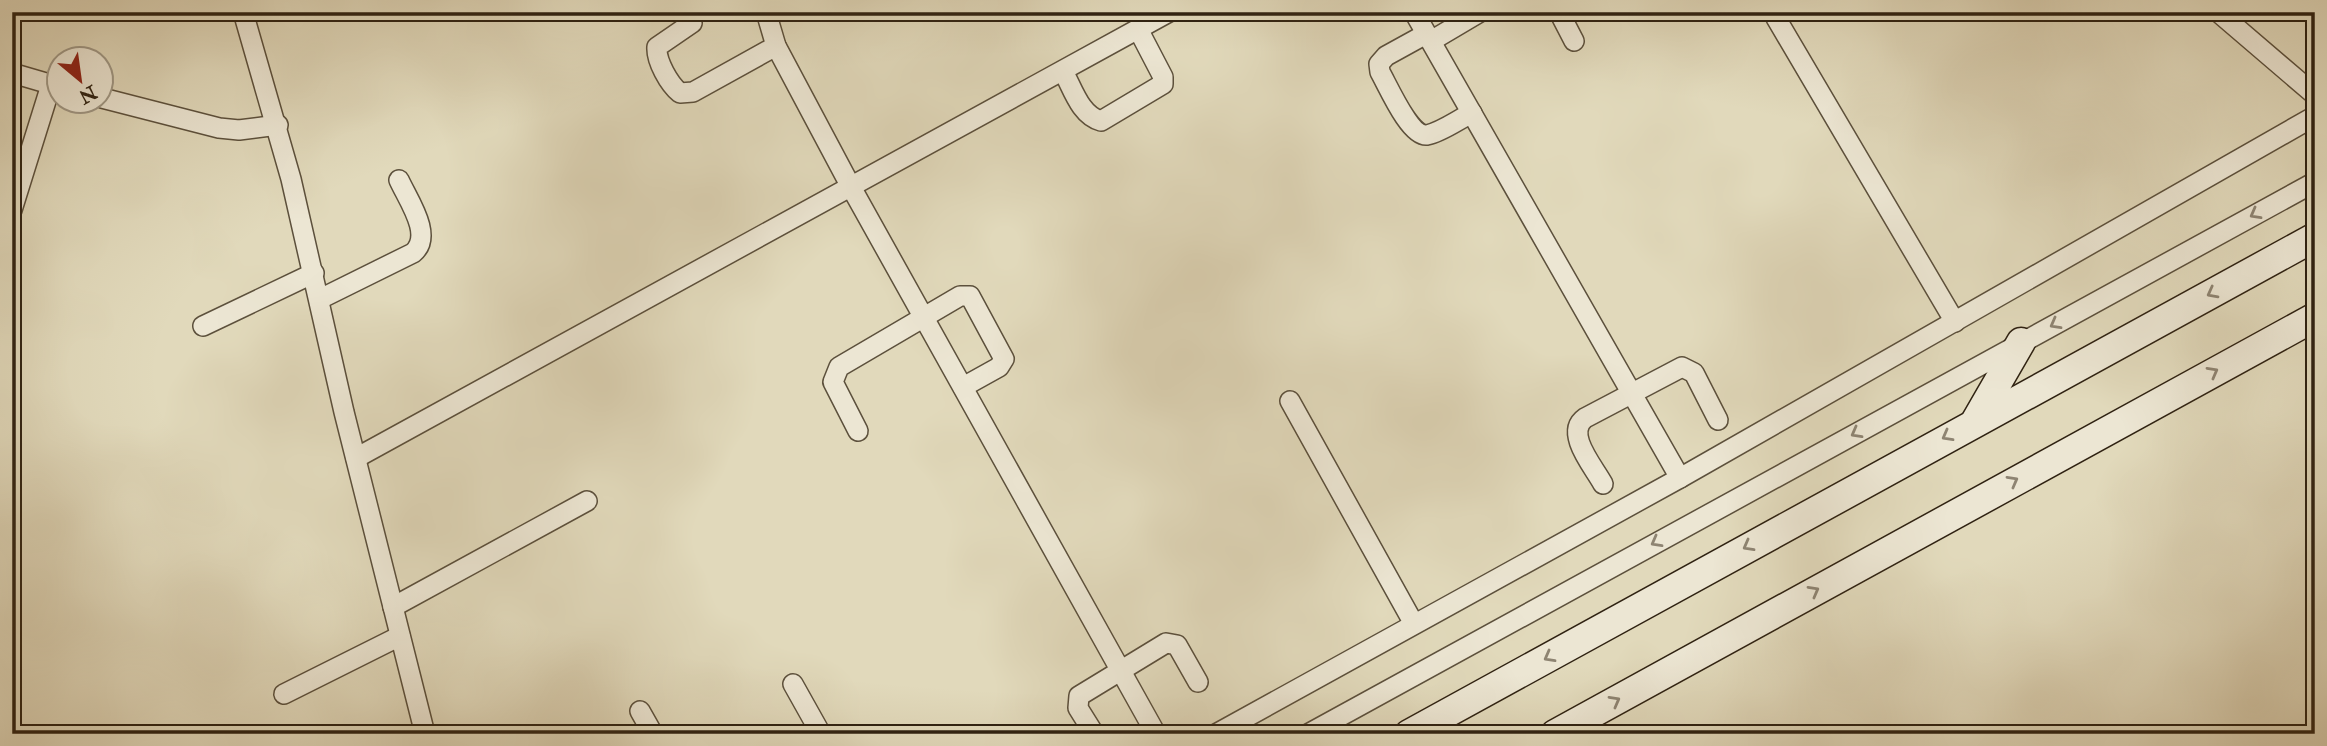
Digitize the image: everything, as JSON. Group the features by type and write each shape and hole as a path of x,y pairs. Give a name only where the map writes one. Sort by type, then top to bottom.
{"street":[{"path":"243,12 278,125 356,458 425,734"},
{"path":"766,12 776,46 850,187 1156,734"},
{"path":"356,458 1169,12"},
{"path":"1414,12 1681,478"},
{"path":"1472,113 1429,135 1420,134 1411,127 1380,72 1379,64 1386,56 1480,12"},
{"path":"1559,12 1574,41"},
{"path":"2218,12 2315,95"},
{"path":"1776,18 1955,322"},
{"path":"692,23 657,47 658,57 673,87 680,93 693,92 776,46"},
{"path":"1063,71 1084,111 1090,118 1101,121 1163,84 1163,77 1138,29"},
{"path":"12,73 46,83"},
{"path":"116,102 219,128 248,130 278,125"},
{"path":"12,210 46,112"},
{"path":"1216,734 1681,478 2315,116"},
{"path":"320,299 413,253 420,246 422,231 399,180"},
{"path":"1308,734 2315,182"},
{"path":"1409,734 1976,420 2315,237"},
{"path":"203,326 314,273"},
{"path":"858,431 834,382 839,367 960,296 970,296 1003,359 999,367 963,387"},
{"path":"1555,734 2315,317"},
{"path":"1976,420 2021,342"},
{"path":"1603,484 1576,430 1581,421 1678,369 1686,368 1694,373 1718,420"},
{"path":"1290,401 1415,624"},
{"path":"393,607 587,501"},
{"path":"284,694 400,636"},
{"path":"1093,732 1078,708 1079,696 1172,642 1177,645 1198,682"},
{"path":"793,684 821,734"},
{"path":"640,711 653,734"}]}
